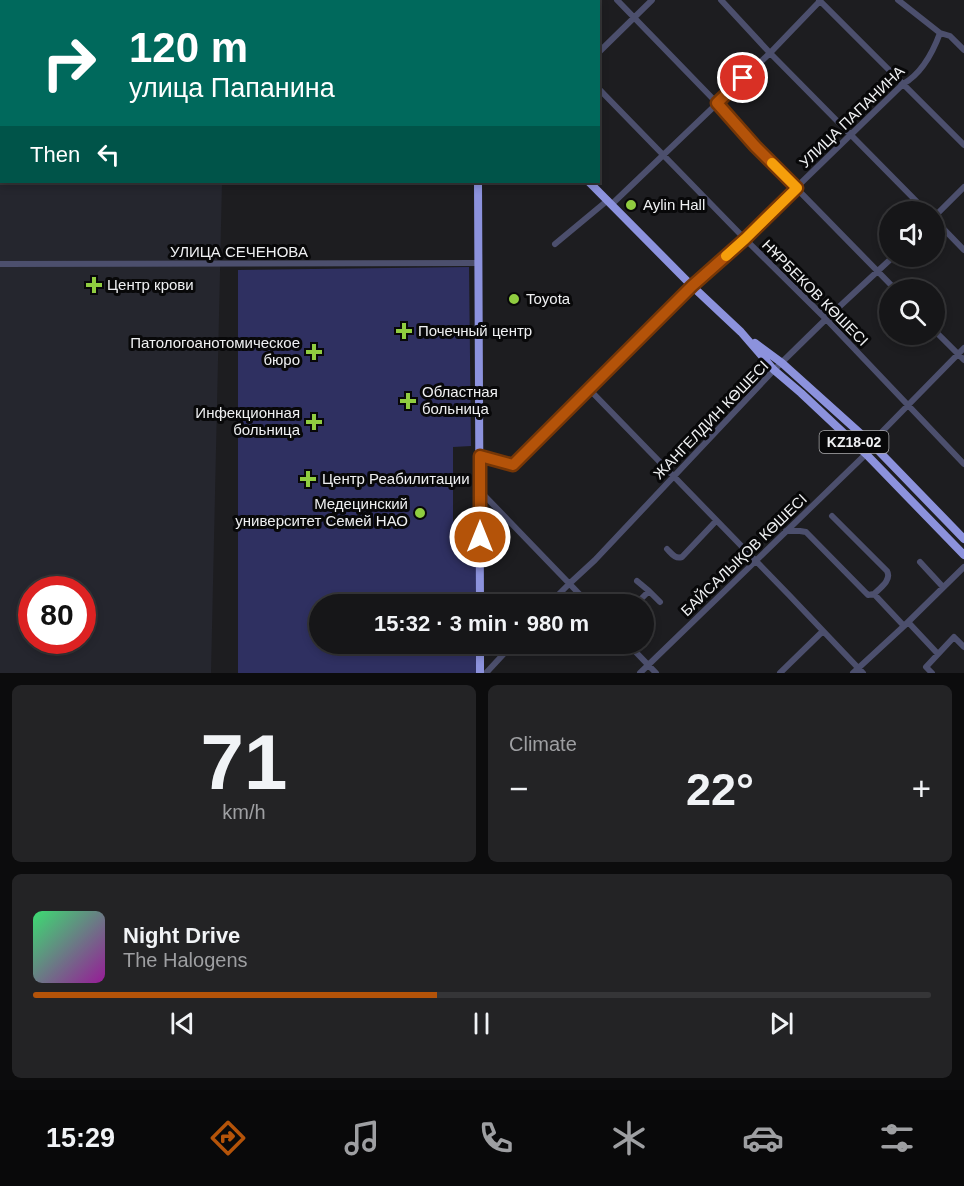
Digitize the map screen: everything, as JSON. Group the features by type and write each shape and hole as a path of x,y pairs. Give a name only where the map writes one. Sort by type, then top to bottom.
{"highway":[{"path":"477,183 480,594"},
{"name":"KZ18-02","path":"590,183 741,332 774,370 866,454 964,555"},
{"name":"KZ18-02","path":"741,332 783,363 871,443 964,539"},
{"path":"480,654 480,673"}],"street":[{"path":"617,0 717,103 755,146 886,279"},
{"path":"600,51 652,0"},
{"path":"721,0 916,201"},
{"path":"898,0 940,33 950,36 964,50"},
{"path":"555,244 610,202 663,156 823,2 964,145"},
{"name":"УЛИЦА ПАПАНИНА","path":"480,456 513,465 692,286 745,239 850,135 910,80 934,48 940,33"},
{"name":"НҰРБЕКОВ КӨШЕСІ","path":"600,90 826,319 964,464"},
{"path":"945,207 964,187"},
{"path":"945,230 964,250"},
{"name":"УЛИЦА СЕЧЕНОВА","path":"0,264 478,264"},
{"name":"ЖАНГЕЛДИН КӨШЕСІ","path":"559,594 595,560 774,370 882,267"},
{"path":"945,341 964,360"},
{"path":"871,443 964,348"},
{"path":"588,388 824,631 858,671 964,567"},
{"name":"БАЙСАЛЫҚОВ КӨШЕСІ","path":"640,673 866,454"},
{"path":"481,492 579,594"},
{"path":"785,531 806,532 868,595 874,594 888,580 889,574 832,516"},
{"path":"667,549 674,556 682,557 716,521"},
{"path":"920,562 943,587"},
{"path":"638,581 660,603"},
{"path":"646,594 649,591"},
{"path":"874,594 938,654"},
{"path":"780,673 824,631"},
{"path":"932,673 926,667 954,637 964,647"},
{"path":"486,673 504,654"},
{"path":"637,654 656,673"}],"shaded area":[{"path":"0,183 222,183 211,673 0,673"},
{"path":"469,267 471,446 453,447 453,521 479,521 478,594 309,594 309,654 478,654 477,673 238,673 238,270"}],"slow traffic":[{"path":"726,256 797,188 772,163"}],"place":[{"name":"Aylin Hall","path":"631,205"},
{"name":"Центр крови","path":"94,285"},
{"name":"Toyota","path":"514,299"},
{"name":"Почечный центр","path":"404,331"},
{"name":"Патологоанотомическое бюро","path":"314,352"},
{"name":"Областная больница","path":"408,401"},
{"name":"Инфекционная больница","path":"314,422"},
{"name":"Центр Реабилитации","path":"308,479"},
{"name":"Медецинский университет Семей НАО","path":"420,513"}],"route":[{"path":"480,537 480,456 513,465 692,286 745,239 797,188 717,103 743,78"}]}
